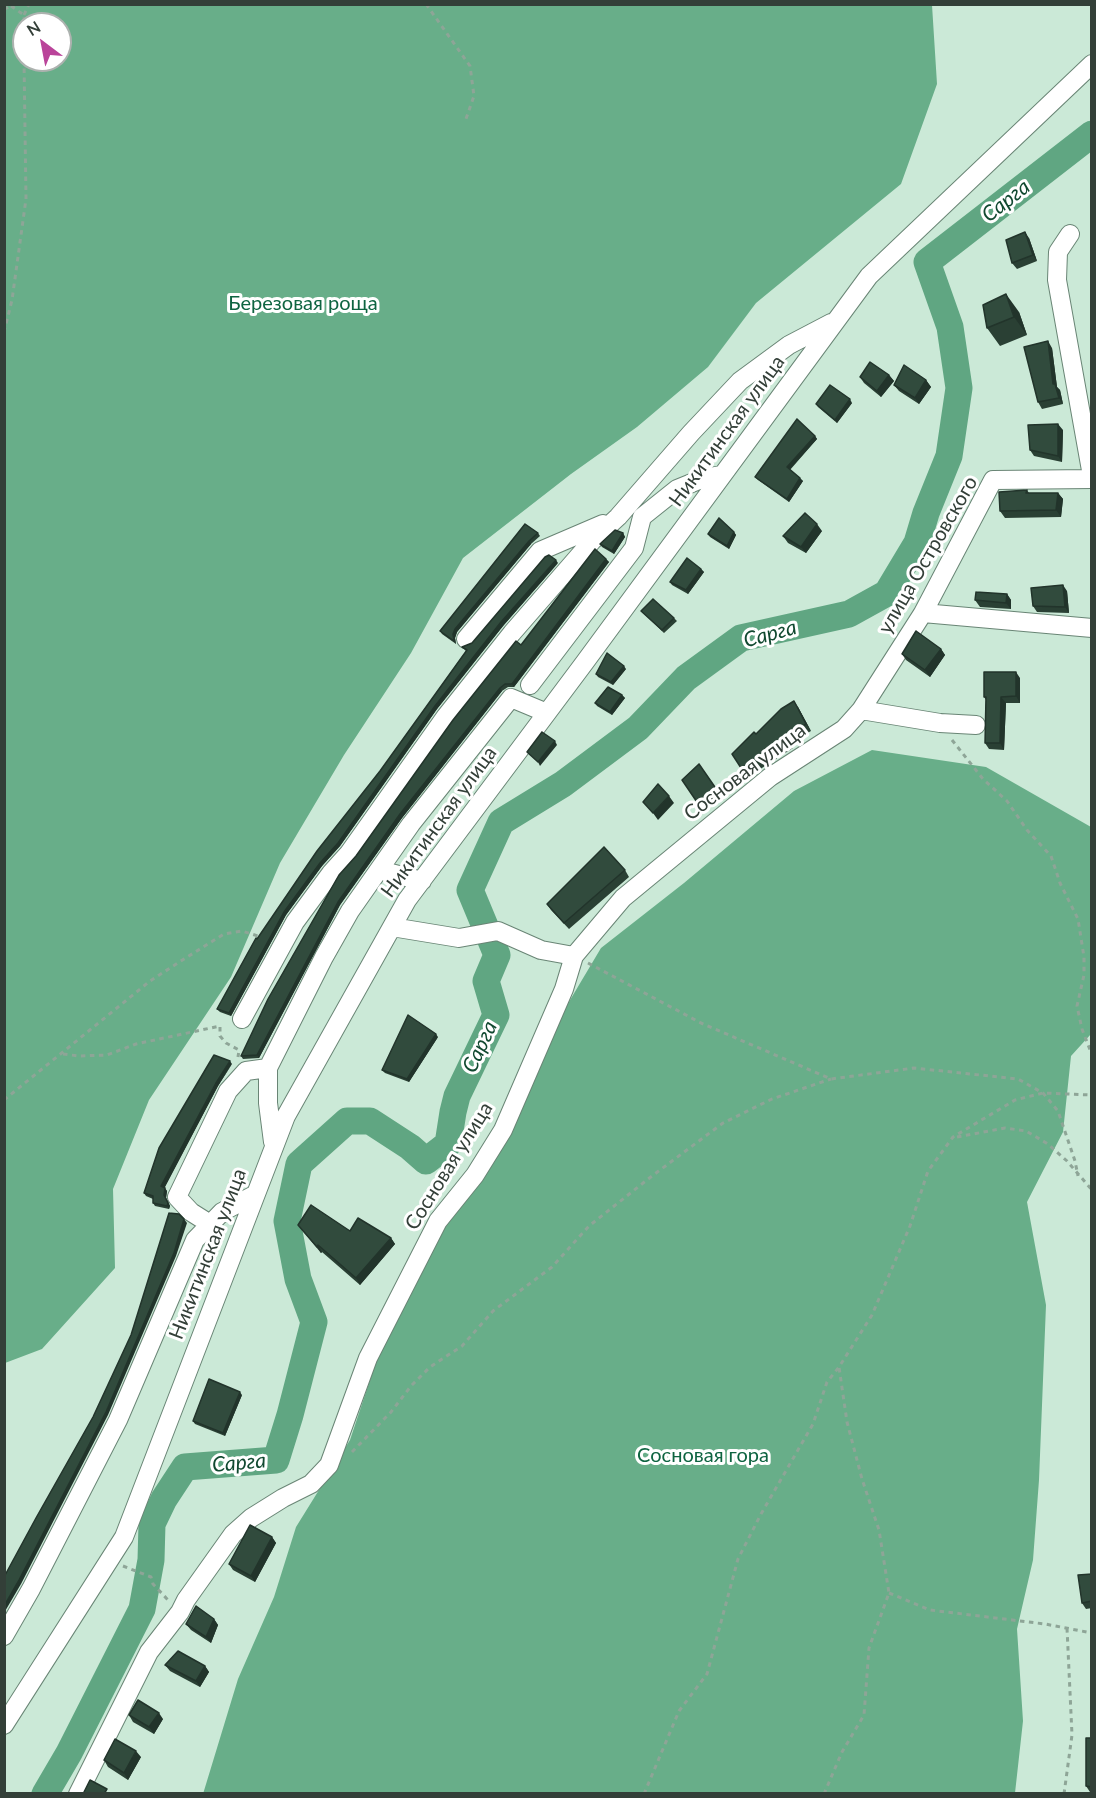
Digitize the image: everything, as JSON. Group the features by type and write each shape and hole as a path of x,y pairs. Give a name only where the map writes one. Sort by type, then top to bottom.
{"street":[{"name":"Никитинская улица","path":"4,1725 124,1537 286,1116 407,900 869,276 1092,64"},
{"path":"1070,234 1058,252 1057,280 1092,477"},
{"path":"242,1019 295,922 349,853 446,716 512,633 592,541 618,517 740,381 789,345 836,321"},
{"path":"530,686 634,548 642,517 677,489 704,478 722,475"},
{"name":"улица Островского","path":"844,729 861,710 923,613 993,480 1092,477"},
{"path":"466,639 540,551 618,517 642,517"},
{"path":"923,613 1092,628"},
{"path":"273,1147 268,1103 268,1068 350,910 411,824 511,698 547,713"},
{"path":"861,710 940,723 976,725"},
{"name":"Сосновая улица","path":"329,1465 368,1358 438,1221 475,1175 503,1130 564,989 574,956 623,898 684,846 770,777 844,729"},
{"path":"379,870 422,881"},
{"path":"392,927 459,938 498,931 542,950 574,956"},
{"path":"210,1224 191,1212 177,1197 228,1091 246,1071 268,1068"},
{"path":"4,1636 118,1420 195,1240 222,1212 256,1194"},
{"path":"78,1794 149,1652 180,1612 233,1534 251,1518 311,1484 329,1465"}],"path":[{"path":"4,9 16,4"},
{"path":"426,4 470,66 474,96 466,119"},
{"path":"11,6 20,12"},
{"path":"4,332 12,300 26,199 24,72"},
{"path":"940,723 983,779 1007,801 1027,830 1051,856 1060,883 1078,919 1084,957 1084,975 1077,1006 1082,1029 1092,1055"},
{"path":"4,1100 150,981 224,934 242,931 283,944"},
{"path":"574,956 701,1023 831,1078"},
{"path":"63,1054 107,1055 136,1044 220,1026 220,1036 226,1043 239,1050 238,1062 246,1071"},
{"path":"329,1465 353,1452 430,1367 462,1346 493,1311 552,1267 589,1226 723,1123 772,1099 831,1078 914,1068 1018,1079 1043,1093 1058,1111 1078,1176"},
{"path":"644,1794 679,1711 707,1674 738,1559 760,1514 813,1424 827,1382 872,1315 910,1226 928,1172 953,1137 1015,1100 1043,1093 1092,1095"},
{"path":"953,1137 1005,1128 1026,1131 1048,1144 1067,1161 1092,1190"},
{"path":"824,1794 842,1752 864,1715 869,1648 889,1593 879,1530 862,1479 847,1422 839,1367"},
{"path":"109,1560 151,1577 157,1590 180,1612"},
{"path":"889,1593 930,1610 1092,1633"},
{"path":"1064,1794 1072,1736 1067,1628"}],"green space":[{"name":"Березовая роща","path":"5,4 932,5 937,84 901,184 756,303 708,367 637,427 571,474 463,558 411,653 344,755 280,863 231,977 149,1100 113,1189 115,1268 42,1349 5,1363"},
{"name":"Сосновая гора","path":"872,750 986,767 1091,827 1091,1034 1071,1056 1063,1132 1027,1202 1046,1305 1039,1480 1033,1560 1017,1629 1023,1721 1015,1793 203,1794 238,1679 274,1597 296,1527 350,1440 380,1350 443,1225 601,948 684,883 794,791"}],"building":[{"path":"1025,232 1033,255 1012,263 1006,240"},
{"path":"1006,294 1014,317 987,328 983,305"},
{"path":"1048,341 1053,384 1055,384 1059,398 1038,402 1024,347"},
{"path":"870,362 889,375 877,391 860,377"},
{"path":"904,365 926,380 915,398 894,385"},
{"path":"830,385 850,399 835,420 816,404"},
{"path":"797,419 815,436 787,467 800,478 787,499 755,477"},
{"path":"1058,424 1058,456 1030,450 1028,425"},
{"path":"1027,490 1026,493 1058,493 1056,510 1000,511 999,492"},
{"path":"805,513 817,524 801,547 783,536"},
{"path":"719,518 734,532 727,546 708,534"},
{"path":"525,524 538,533 455,629 454,641 440,631"},
{"path":"615,530 623,533 612,551 600,544"},
{"path":"595,549 606,559 512,684 505,684 500,688 400,814 338,902 257,1055 241,1056 268,999 339,875 356,856 453,720 516,641 521,645"},
{"path":"549,555 556,560 501,622 435,706 338,843 320,863 284,912 229,1013 217,1009 256,938 317,851 380,771 467,650 462,647 472,643"},
{"path":"687,558 701,569 686,590 670,582"},
{"path":"1063,585 1065,607 1033,606 1031,588"},
{"path":"976,592 1007,594 1006,603 975,600"},
{"path":"653,599 674,618 662,630 641,611"},
{"path":"916,631 941,649 925,670 902,654"},
{"path":"607,653 624,666 611,682 596,674"},
{"path":"984,672 1016,672 1016,696 1001,697 1000,743 985,743"},
{"path":"608,687 622,695 610,712 595,703"},
{"path":"794,701 806,724 786,736 789,742 743,771 732,754 754,732 756,734 781,709"},
{"path":"542,732 555,741 538,762 527,752"},
{"path":"699,764 717,790 699,805 682,780"},
{"path":"658,784 669,796 653,813 643,802"},
{"path":"604,847 625,870 564,923 547,904"},
{"path":"408,1015 436,1034 407,1079 382,1070"},
{"path":"214,1055 230,1061 161,1186 165,1188 167,1206 153,1203 153,1196 144,1193 159,1148"},
{"path":"311,1205 350,1231 358,1218 391,1238 356,1278 318,1245 317,1247 298,1225"},
{"path":"169,1213 179,1214 184,1219 174,1253 106,1412 4,1606 4,1577 93,1417 131,1335"},
{"path":"209,1379 240,1392 223,1433 193,1421"},
{"path":"250,1525 272,1537 251,1576 229,1564"},
{"path":"1092,1574 1092,1601 1082,1603 1078,1575"},
{"path":"196,1606 214,1619 206,1637 186,1624"},
{"path":"178,1651 205,1666 196,1681 165,1665"},
{"path":"138,1700 159,1713 149,1727 129,1715"},
{"path":"1086,1738 1092,1738 1092,1787 1086,1786"},
{"path":"115,1739 136,1751 124,1773 104,1760"},
{"path":"90,1780 107,1789 104,1794 83,1794"}],"waterway":[{"name":"Сарга","path":"45,1794 69,1753 142,1609 151,1560 152,1524 164,1499 185,1467 276,1460 314,1322 298,1279 287,1221 299,1164 347,1121 370,1121 410,1147 426,1161 448,1144 457,1096 496,1015 486,981 497,955 470,890 501,822 563,784 638,728 686,678 741,638 849,614 887,593 917,543 926,513 949,456 959,388 950,327 927,262 1092,134"}]}
